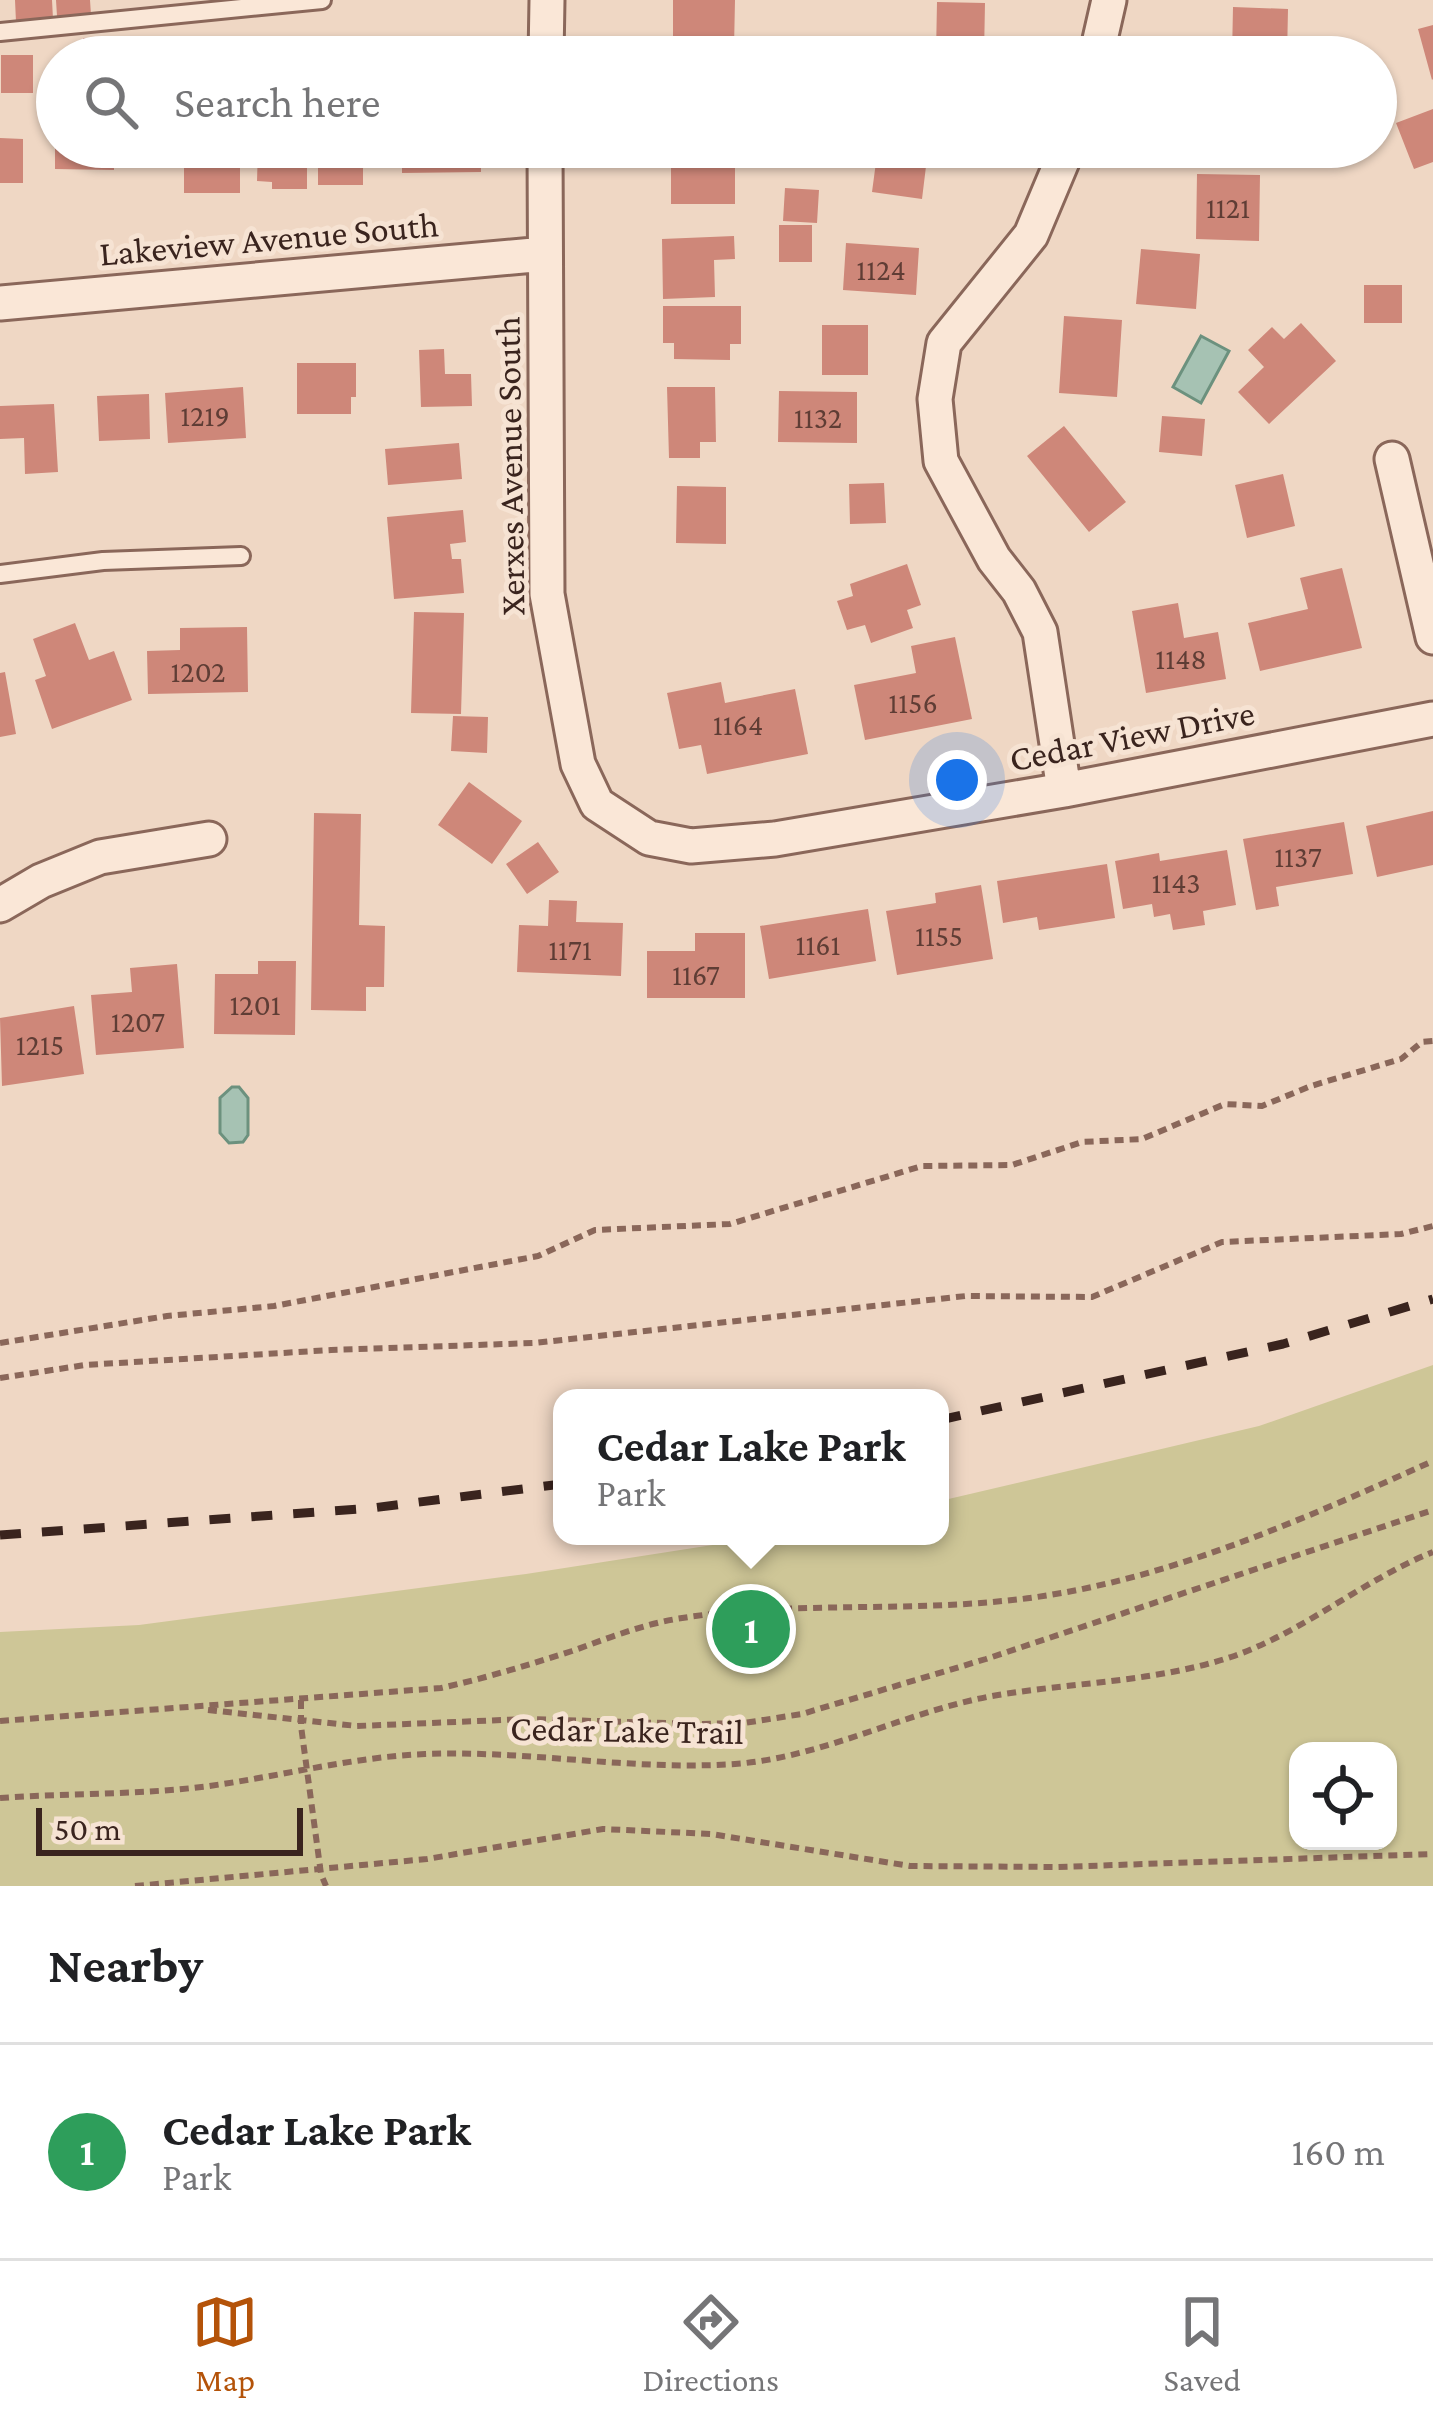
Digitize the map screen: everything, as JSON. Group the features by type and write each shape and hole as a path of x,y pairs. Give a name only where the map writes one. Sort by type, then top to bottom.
{"street":[{"path":"546,36 547,0"},
{"path":"1101,36 1109,0"},
{"name":"Xerxes Avenue South","path":"545,168 547,594 578,764 597,804 649,838 691,846 775,839"},
{"path":"1059,168 1030,235 944,344 935,398 941,460 1040,632 1064,790"},
{"name":"Lakeview Avenue South","path":"0,303 544,254"},
{"path":"1392,459 1433,637"},
{"name":"Cedar View Drive","path":"775,839 1064,790 1433,718"},
{"path":"0,905 41,881 100,857 208,839"}],"lane":[{"path":"0,32 322,0"},
{"path":"0,574 103,561 241,556"}],"path":[{"path":"0,1342 167,1316 274,1306 538,1256 595,1230 730,1224 922,1166 1012,1165 1082,1142 1142,1139 1226,1104 1262,1106 1401,1059 1422,1042 1433,1041"},
{"path":"0,1378 107,1363 534,1343 966,1296 1092,1297 1222,1242 1401,1234 1433,1226"},
{"name":"Cedar Lake Trail","path":"0,1721 441,1688 500,1675 674,1619 1004,1601 1076,1589 1160,1570 1250,1538 1433,1461"},
{"name":"Cedar Lake Trail","path":"193,1708 357,1726 528,1718 696,1724 802,1714 986,1659 1433,1510"},
{"name":"Cedar Lake Trail","path":"0,1798 206,1786 424,1754 661,1765 738,1763 810,1751 935,1709 999,1695 1167,1676 1236,1655 1433,1552"},
{"path":"302,1700 307,1768 326,1886"},
{"path":"135,1886 427,1859 603,1828 711,1834 910,1866 1058,1867 1433,1854"}],"shaded area":[{"path":"1201,336 1229,351 1201,403 1173,387"},
{"path":"239,1087 248,1098 248,1135 243,1142 229,1143 220,1133 220,1098"},
{"path":"1433,1365 1433,1886 0,1886 0,1632 139,1625 712,1545 949,1545 949,1499 1259,1426"}],"building":[{"path":"15,0 52,0 53,19 16,22"},
{"path":"56,0 90,0 91,15 57,16"},
{"path":"673,0 735,0 734,36 673,36"},
{"path":"937,2 985,3 984,36 936,36"},
{"path":"1233,7 1288,9 1287,36 1232,36"},
{"path":"1433,25 1433,79 1432,80 1418,29"},
{"path":"1,55 33,55 33,93 1,93"},
{"path":"1433,109 1433,162 1414,169 1397,123"},
{"path":"0,138 23,139 23,183 0,183"},
{"path":"184,168 240,168 240,193 184,193"},
{"path":"257,168 307,168 307,189 272,189 272,182 257,181"},
{"path":"318,168 363,168 363,185 318,185"},
{"path":"402,168 481,168 481,172 402,173"},
{"path":"671,168 735,168 735,204 671,204"},
{"path":"875,168 926,168 922,199 872,192"},
{"path":"1197,174 1260,175 1259,241 1196,239"},
{"path":"785,188 819,190 817,223 783,221"},
{"path":"779,225 812,225 812,262 779,262"},
{"path":"734,236 735,259 714,260 715,297 663,299 662,239"},
{"path":"846,243 919,248 916,295 843,290"},
{"path":"1141,249 1200,254 1196,309 1136,304"},
{"path":"1364,285 1402,285 1402,323 1364,323"},
{"path":"663,306 741,306 741,344 730,344 730,360 674,359 674,343 663,343"},
{"path":"1064,316 1122,320 1117,397 1059,393"},
{"path":"1301,323 1336,361 1269,424 1238,392 1264,367 1248,350 1272,327 1284,339"},
{"path":"822,325 868,325 868,375 822,375"},
{"path":"444,349 445,374 471,374 472,406 421,407 419,350"},
{"path":"297,363 356,363 351,414 297,414"},
{"path":"243,387 246,438 168,443 165,393"},
{"path":"667,387 715,387 716,442 700,442 700,458 669,458"},
{"path":"779,391 857,392 857,443 778,442"},
{"path":"149,394 150,439 99,441 97,396"},
{"path":"54,404 58,472 25,474 24,438 0,439 0,406"},
{"path":"1162,416 1205,419 1202,456 1159,452"},
{"path":"1064,426 1126,502 1089,532 1027,456"},
{"path":"459,443 462,479 388,485 385,449"},
{"path":"1283,474 1295,526 1247,538 1235,485"},
{"path":"884,483 886,523 850,524 849,484"},
{"path":"677,486 726,487 726,544 676,543"},
{"path":"463,510 466,542 450,544 452,559 461,559 464,593 394,599 387,517"},
{"path":"907,564 921,605 907,610 913,628 871,643 865,625 847,630 837,601 853,596 850,584"},
{"path":"1342,568 1362,648 1260,671 1248,623 1308,609 1300,578"},
{"path":"1178,603 1184,638 1218,632 1226,679 1146,693 1132,611"},
{"path":"414,612 464,613 461,714 411,713"},
{"path":"75,623 89,660 114,651 132,700 52,729 35,680 46,676 33,639"},
{"path":"247,627 248,692 148,694 147,651 180,650 180,628"},
{"path":"955,637 972,719 865,740 854,685 916,673 911,646"},
{"path":"5,672 16,734 0,737 0,673"},
{"path":"721,682 725,703 795,689 808,754 707,774 701,745 679,749 667,693"},
{"path":"453,716 488,717 487,753 451,751"},
{"path":"469,782 522,821 492,864 438,825"},
{"path":"1433,811 1433,865 1377,877 1366,826"},
{"path":"314,813 361,814 359,925 385,926 384,987 366,987 366,1011 311,1010"},
{"path":"1344,822 1353,874 1276,887 1279,906 1256,910 1243,839"},
{"path":"538,842 559,872 527,894 506,864"},
{"path":"1227,850 1236,905 1203,911 1205,925 1173,930 1170,914 1154,917 1152,904 1123,909 1115,861 1159,853 1160,861"},
{"path":"1107,864 1115,918 1039,930 1037,917 1003,923 997,881"},
{"path":"981,885 993,959 897,975 886,911 936,903 935,893"},
{"path":"549,900 577,901 576,922 623,923 621,976 517,972 519,925 548,926"},
{"path":"868,909 876,961 769,979 760,926"},
{"path":"695,933 745,933 745,998 647,998 647,951 695,951"},
{"path":"258,961 296,961 295,1035 214,1034 215,974 258,974"},
{"path":"177,964 184,1048 96,1055 91,995 132,992 130,968"},
{"path":"74,1006 84,1074 2,1086 0,1018"}],"railway":[{"path":"949,1418 1283,1344 1433,1299"},
{"path":"0,1535 372,1508 553,1485"}],"place":[{"name":"Cedar Lake Park","path":"751,1629"}]}
